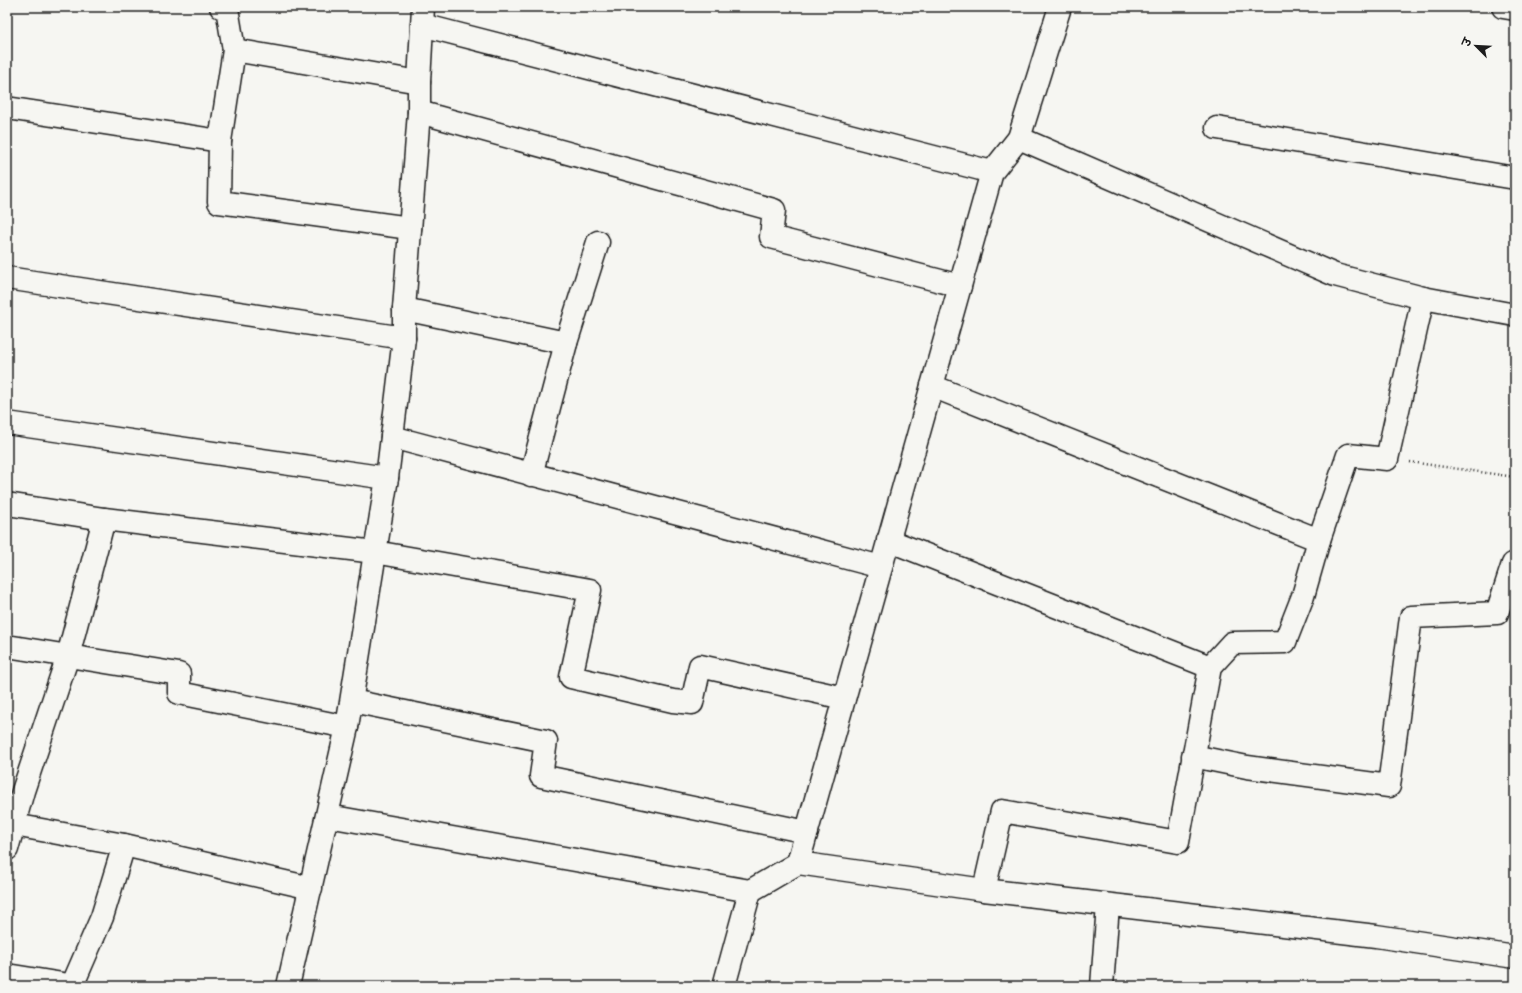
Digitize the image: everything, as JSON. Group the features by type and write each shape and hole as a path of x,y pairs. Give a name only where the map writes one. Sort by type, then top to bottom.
{"street":[{"path":"221,7 227,8 234,50 220,141 219,202 410,228"},
{"path":"798,863 992,172 1019,138 1060,7"},
{"path":"1503,7 1515,9"},
{"path":"288,986 328,816 347,727 387,478 404,338 404,310 419,112 422,16 992,172"},
{"path":"234,50 419,82"},
{"path":"7,108 220,141"},
{"path":"419,112 774,210 770,237 960,286"},
{"path":"1217,128 1515,178"},
{"path":"1019,138 1335,275 1423,298 1515,315"},
{"path":"532,475 566,343 598,242"},
{"path":"7,278 404,338"},
{"path":"984,890 1002,811 1178,842 1192,756 1210,667 1232,643 1284,642 1303,596 1319,540 1348,455 1388,459 1423,298"},
{"path":"404,310 566,343"},
{"path":"932,386 1319,540"},
{"path":"7,423 387,478"},
{"path":"392,438 881,568"},
{"path":"7,504 104,519 375,552 590,590 571,677 673,701 692,703 700,666 844,698"},
{"path":"7,849 14,825 15,790 68,656 104,519"},
{"path":"888,540 1210,667"},
{"path":"1192,756 1247,767 1389,786 1411,617 1496,613 1513,564 1515,564"},
{"path":"7,646 178,674 179,693 347,727"},
{"path":"352,700 546,741 541,776 807,832"},
{"path":"328,816 750,891 798,863 984,890 1376,936 1515,957"},
{"path":"14,825 124,845 311,888"},
{"path":"72,986 102,917 124,845"},
{"path":"724,986 750,891"},
{"path":"1102,986 1108,905"},
{"path":"7,975 75,986"}],"path":[{"path":"1388,459 1515,477"}]}
